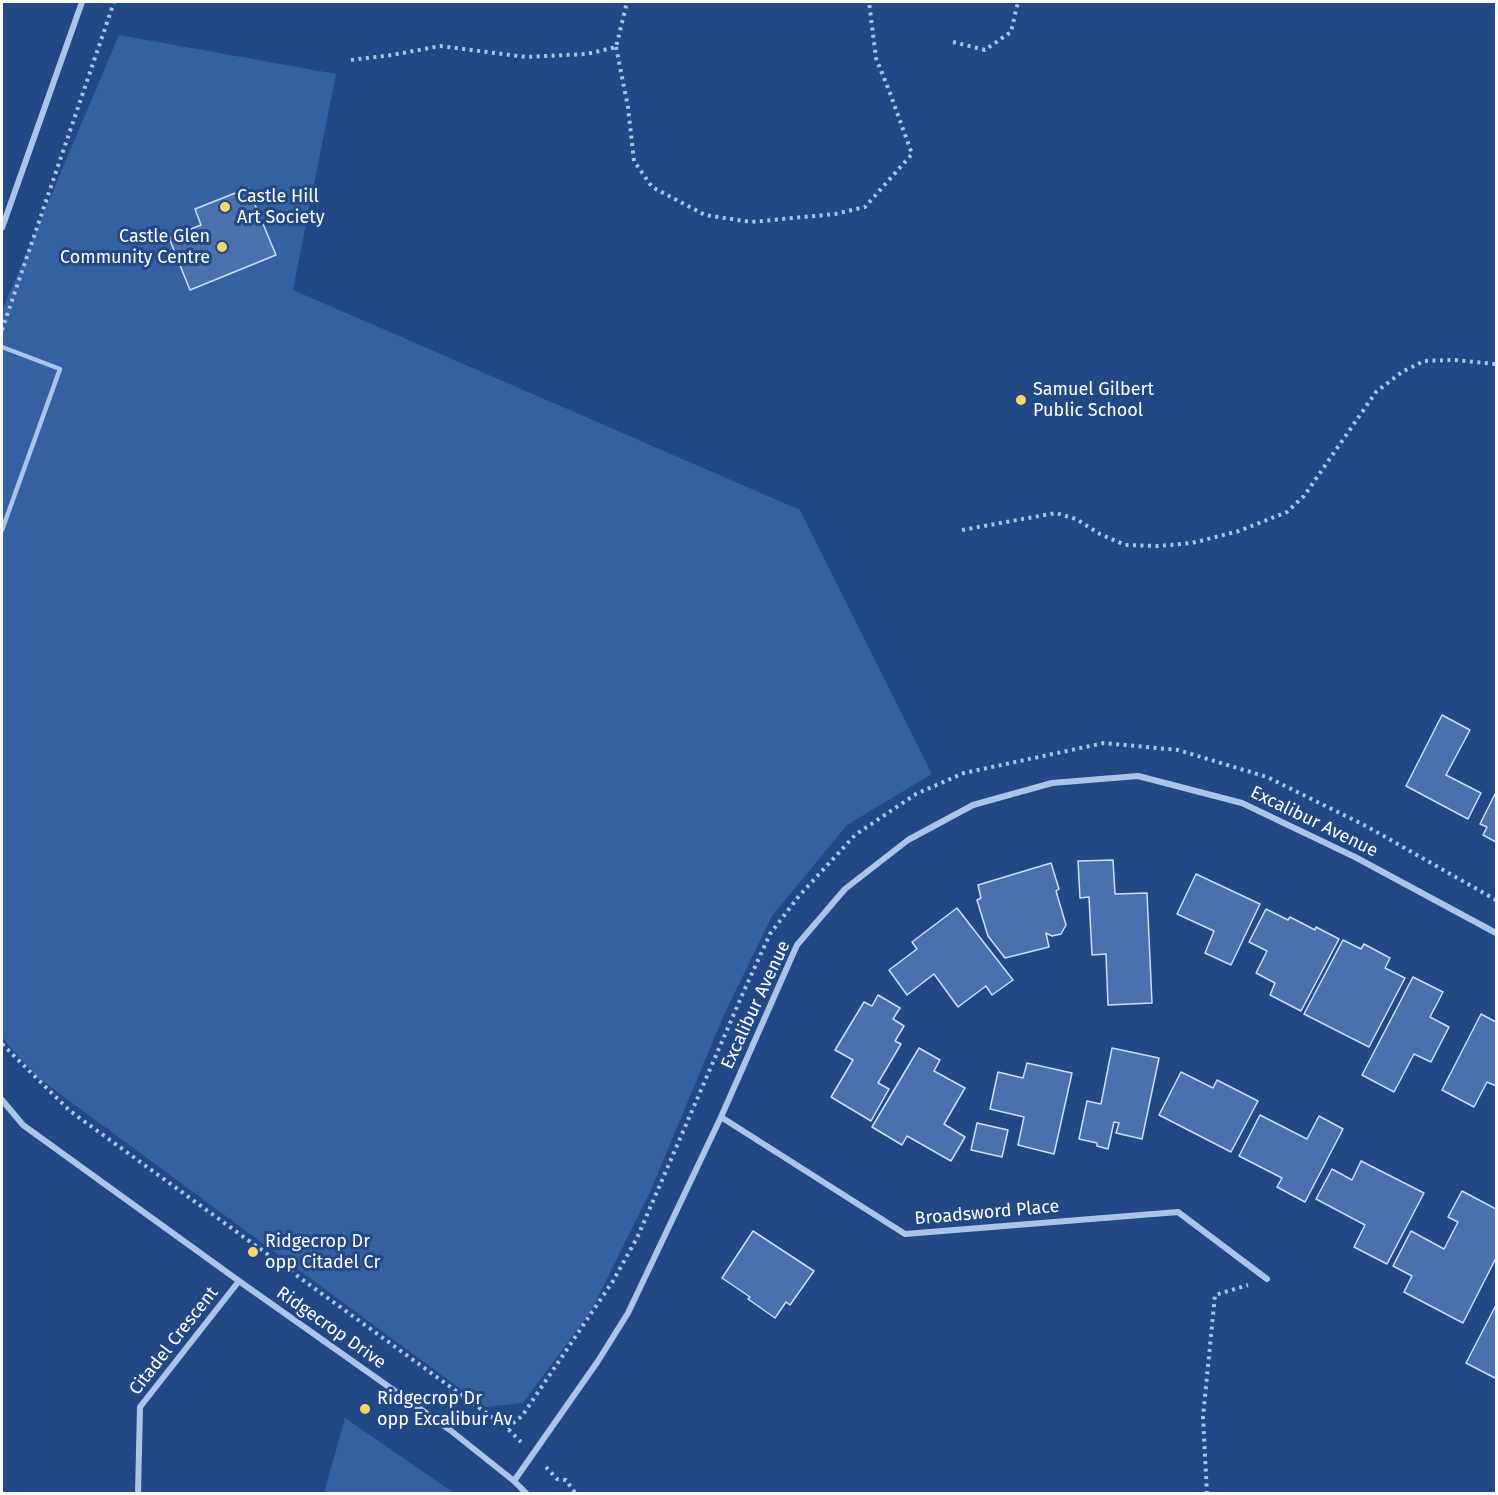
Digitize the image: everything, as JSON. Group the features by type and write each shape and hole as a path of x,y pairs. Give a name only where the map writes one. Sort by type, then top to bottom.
{"street":[{"path":"2,228 4,212 82,2"},
{"name":"Excalibur Avenue","path":"514,1481 598,1361 628,1313 721,1117 797,945 845,888 908,840 973,805 1052,783 1137,776 1242,802 1355,857 1497,933"},
{"name":"Ridgecrop Drive","path":"2,1100 23,1125 450,1430 527,1494"},
{"name":"Broadsword Place","path":"721,1117 905,1234 1178,1212 1267,1279"},
{"name":"Citadel Crescent","path":"138,1494 140,1407 239,1281"}],"lane":[{"path":"2,347 60,369 2,530"}],"path":[{"path":"2,332 114,2"},
{"path":"627,2 616,47 628,107 634,161 652,188 705,215 751,222 835,214 865,207 912,154 876,58 869,2"},
{"path":"952,42 985,50 1011,32 1018,2"},
{"path":"351,60 440,46 526,57 587,54 616,47"},
{"path":"962,530 1056,513 1076,519 1100,534 1125,545 1158,546 1192,543 1239,531 1287,512 1304,496 1376,392 1402,372 1424,361 1454,360 1497,364"},
{"path":"507,1428 522,1416 613,1281 637,1238 742,993 770,934 799,896 855,835 916,794 964,773 1104,743 1178,750 1267,777 1366,826 1497,900"},
{"path":"2,1044 69,1111 507,1428 557,1479 566,1480 576,1494"},
{"path":"1207,1494 1203,1417 1215,1295 1267,1279"}],"shaded area":[{"path":"119,35 336,74 293,290 800,510 932,774 847,825 772,916 724,1015 650,1192 591,1311 523,1403 485,1407 37,1077 2,1038 2,311"},
{"path":"345,1418 454,1493 324,1493"}],"building":[{"name":"Castle Glen Community Centre","path":"248,188 276,255 190,290 169,238 201,225 195,209"},
{"path":"1442,715 1470,730 1446,775 1481,793 1468,819 1406,786"},
{"path":"1496,792 1496,842 1483,835 1487,827 1480,824"},
{"path":"1113,860 1115,894 1147,893 1152,1003 1108,1005 1106,954 1092,955 1089,897 1080,898 1078,861"},
{"path":"1051,863 1066,925 1061,934 1052,936 1046,933 1049,947 1005,958 988,936 977,900 981,898 978,885"},
{"path":"1196,874 1260,904 1231,965 1205,953 1214,931 1177,914"},
{"path":"957,908 1013,980 992,995 986,986 958,1007 934,974 907,995 889,970 917,949 912,942"},
{"path":"1266,909 1288,920 1290,917 1315,930 1316,927 1339,939 1301,1011 1270,995 1275,983 1256,973 1267,951 1249,942"},
{"path":"1343,940 1361,949 1364,944 1390,958 1385,968 1405,978 1369,1047 1304,1014"},
{"path":"1413,977 1443,992 1430,1017 1449,1027 1431,1062 1414,1054 1394,1092 1362,1075"},
{"path":"878,995 900,1008 893,1019 904,1026 895,1041 901,1044 878,1083 889,1089 871,1121 831,1097 853,1060 835,1050 864,1002 872,1006"},
{"path":"1481,1014 1496,1022 1496,1086 1487,1082 1474,1107 1442,1090"},
{"path":"919,1048 940,1060 934,1071 965,1088 944,1124 965,1137 951,1161 907,1136 902,1145 872,1127"},
{"path":"1112,1048 1159,1058 1142,1139 1116,1133 1119,1123 1114,1122 1108,1149 1097,1146 1097,1143 1079,1139 1087,1101 1101,1104"},
{"path":"1027,1063 1072,1073 1054,1154 1018,1145 1024,1117 990,1109 998,1072 1023,1078"},
{"path":"1181,1072 1213,1088 1217,1080 1258,1101 1231,1152 1159,1115"},
{"path":"1260,1115 1307,1139 1319,1116 1343,1129 1305,1202 1277,1187 1282,1178 1239,1156"},
{"path":"977,1123 1008,1130 1002,1157 971,1150"},
{"path":"1361,1161 1424,1193 1387,1264 1354,1247 1365,1225 1316,1199 1332,1169 1352,1180"},
{"path":"1462,1191 1496,1209 1496,1258 1463,1323 1404,1292 1412,1276 1393,1266 1411,1231 1444,1249 1458,1222 1448,1217"},
{"path":"753,1231 814,1271 790,1305 786,1302 775,1318 722,1278"},
{"path":"1496,1305 1496,1376 1495,1378 1466,1363"}],"place":[{"name":"Castle Hill Art Society","path":"225,207"},
{"name":"Castle Glen Community Centre","path":"222,247"},
{"name":"Samuel Gilbert Public School","path":"1021,400"},
{"name":"Ridgecrop Dr opp Citadel Cr","path":"253,1252"},
{"name":"Ridgecrop Dr opp Excalibur Av","path":"365,1409"}]}
